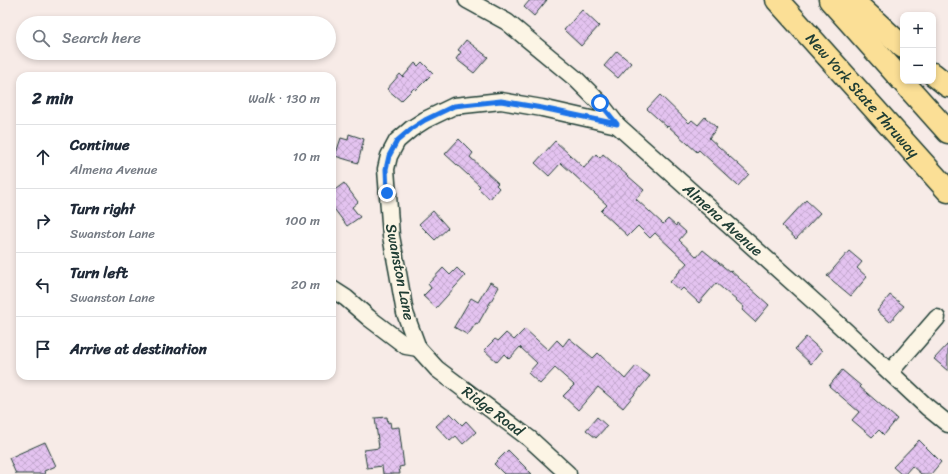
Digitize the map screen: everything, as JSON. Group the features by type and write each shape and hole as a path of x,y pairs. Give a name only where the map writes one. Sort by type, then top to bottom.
{"highway":[{"name":"New York State Thruway","path":"777,0 948,191"},
{"path":"830,0 948,132"},
{"path":"852,0 900,44"},
{"path":"936,76 948,86"},
{"path":"924,164 948,198"}],"street":[{"name":"Almena Avenue","path":"467,0 507,22 576,79 600,103 617,124 819,306 927,407 948,424"},
{"name":"Swanston Lane","path":"418,348 405,313 391,236 386,169 389,156 397,141 425,120 454,106 501,101 617,124"},
{"path":"336,292 406,346 418,348"},
{"path":"890,372 937,318"},
{"name":"Ridge Road","path":"418,348 437,369 530,439 568,474"}],"building":[{"path":"530,0 547,0 534,16 524,7"},
{"path":"582,10 599,26 581,46 564,30"},
{"path":"466,40 488,57 474,73 456,59 461,52 458,50"},
{"path":"617,51 631,63 618,78 604,66"},
{"path":"422,62 433,73 416,90 414,88 401,101 387,89 400,74 403,77 415,63 418,66"},
{"path":"660,95 689,123 692,120 698,125 705,117 717,128 709,138 749,174 738,186 699,150 697,152 647,109"},
{"path":"349,134 364,139 358,163 336,156 341,138 348,140"},
{"path":"459,139 473,153 470,157 498,183 496,185 499,188 490,199 478,188 480,186 445,154"},
{"path":"555,141 584,168 596,154 600,158 603,154 644,190 636,199 663,224 668,219 676,226 677,224 686,232 679,240 697,257 703,250 729,271 730,270 769,305 755,322 742,310 744,307 716,283 699,303 683,288 680,291 670,282 687,263 655,233 650,238 638,226 628,236 601,211 607,205 561,163 549,176 535,163"},
{"path":"344,183 358,202 352,207 360,217 347,226 336,211 336,189"},
{"path":"806,200 820,213 796,239 782,226"},
{"path":"433,211 448,228 435,240 419,224"},
{"path":"849,251 862,262 857,268 867,277 851,296 827,276"},
{"path":"443,268 450,275 457,268 465,276 436,308 423,296 431,288 428,284"},
{"path":"490,282 499,287 478,324 476,323 468,335 454,327 471,298 478,302"},
{"path":"890,295 904,306 890,322 877,311"},
{"path":"525,329 548,350 557,340 563,346 569,338 593,358 598,353 625,379 636,366 650,376 623,408 598,387 578,410 563,396 574,385 555,368 540,384 528,373 537,363 520,347 509,359 504,354 497,362 484,350 495,339 498,341 506,333 514,340"},
{"path":"806,337 822,351 811,364 795,349"},
{"path":"948,344 948,371 934,359"},
{"path":"842,370 897,419 884,435 879,430 872,437 852,420 859,412 829,386"},
{"path":"450,413 462,425 466,421 476,432 463,444 456,436 450,441 436,426"},
{"path":"387,417 391,428 399,427 404,466 399,467 400,474 383,474 382,466 367,468 364,450 379,448 375,418"},
{"path":"597,417 607,426 596,438 586,430"},
{"path":"919,440 941,462 931,474 921,474 912,466 905,474 901,474 893,467"},
{"path":"45,442 56,466 44,471 45,474 16,474 9,458"},
{"path":"508,450 532,474 504,474 494,464"}],"route":[{"path":"387,193 386,169 389,156 397,141 425,120 454,106 501,101 617,124 600,103"}]}
